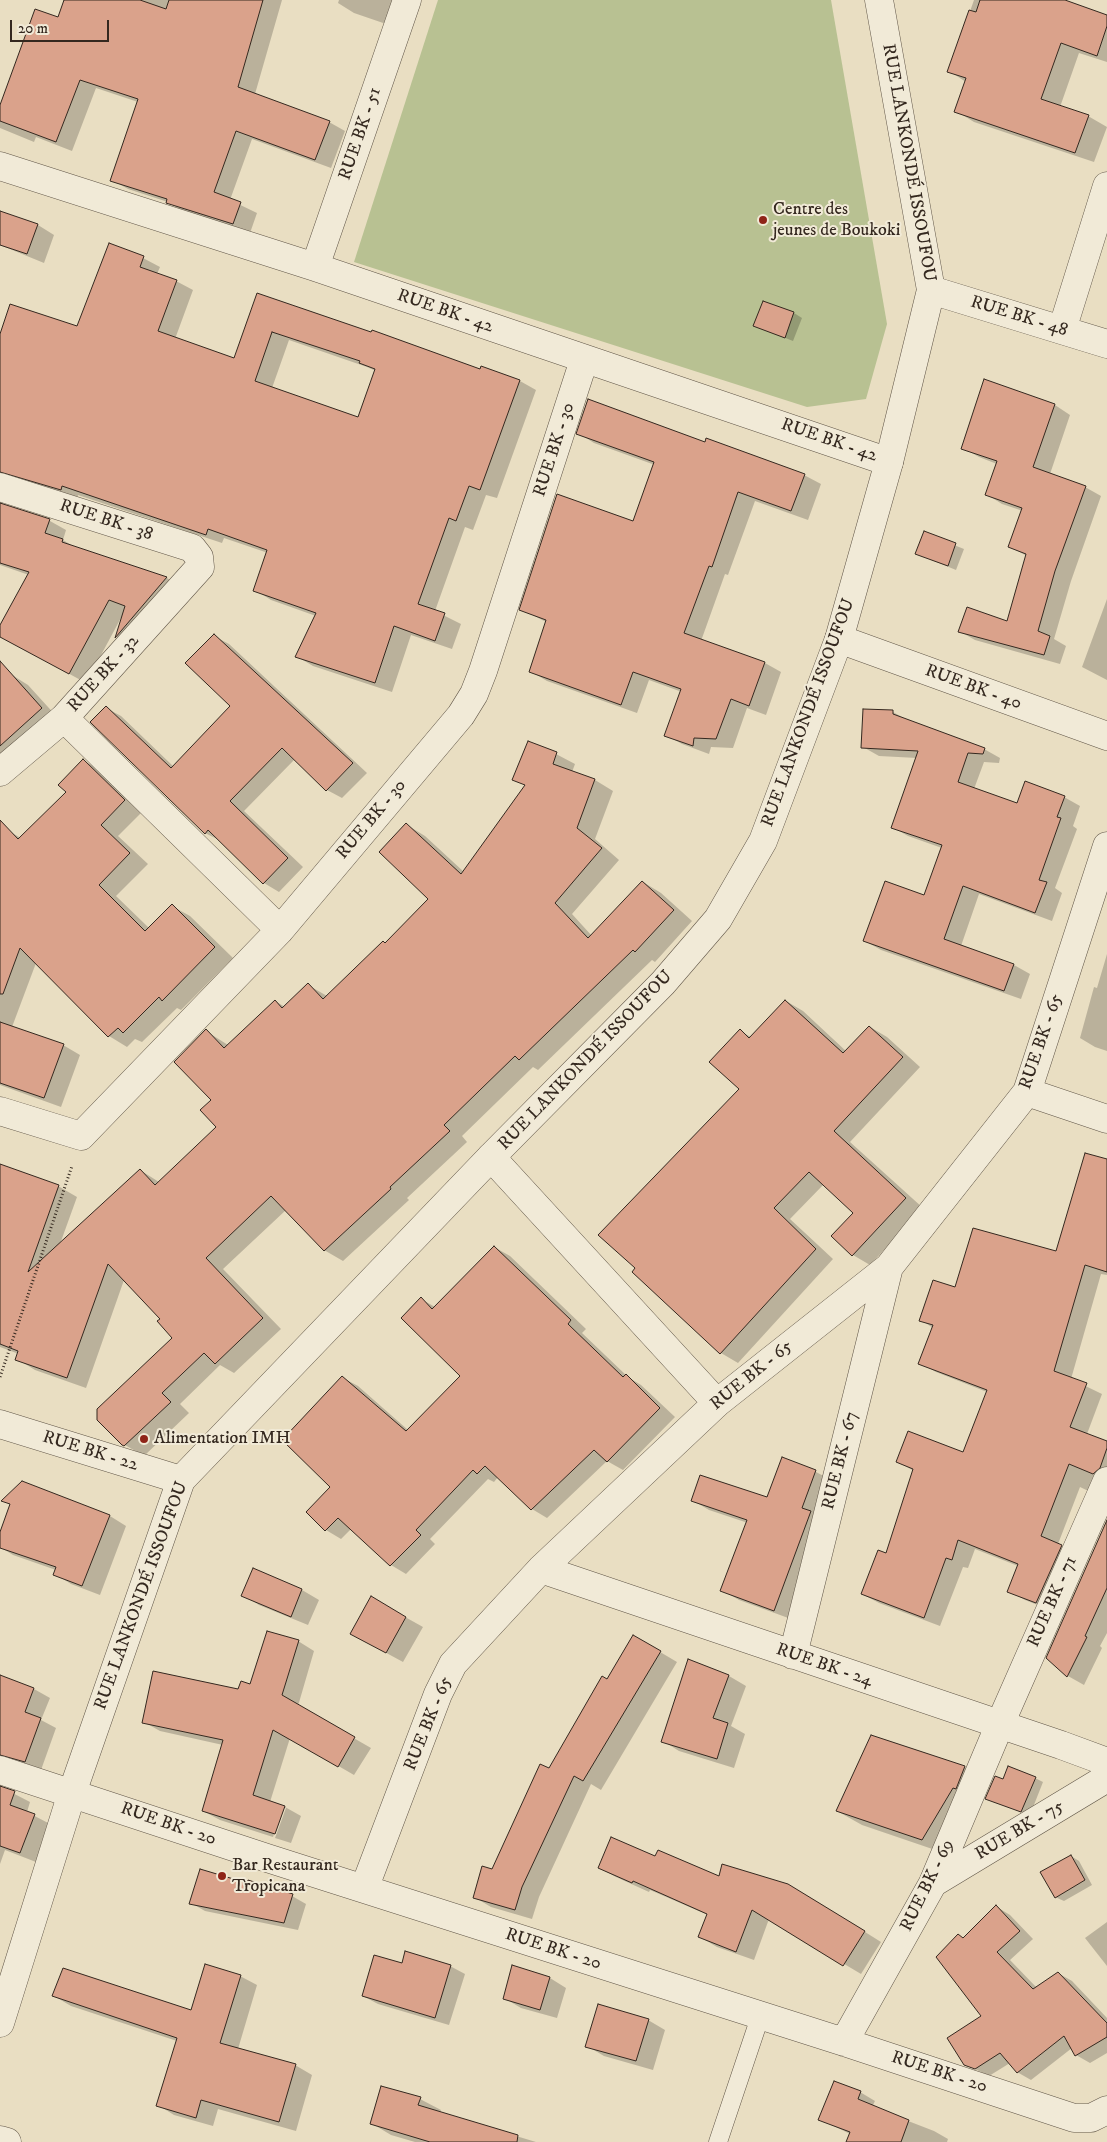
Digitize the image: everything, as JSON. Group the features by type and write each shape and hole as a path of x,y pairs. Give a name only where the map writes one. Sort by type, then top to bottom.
{"street":[{"name":"RUE BK - 51","path":"315,267 406,0"},
{"name":"RUE LANKONDÉ ISSOUFOU","path":"0,2023 72,1793 181,1480 491,1157 663,983 718,919 762,841 839,640 888,462 931,290 880,0"},
{"name":"RUE BK - 42","path":"0,166 315,267 888,462"},
{"path":"1062,330 1107,186"},
{"name":"RUE BK - 48","path":"931,290 1107,344"},
{"name":"RUE BK - 30","path":"83,1134 280,930 461,715 474,694 584,360"},
{"name":"RUE BK - 38","path":"0,487 192,548 199,556 200,568"},
{"name":"RUE BK - 32","path":"0,772 64,718 200,568"},
{"name":"RUE BK - 40","path":"839,640 1107,736"},
{"path":"64,718 280,930"},
{"name":"RUE BK - 65","path":"364,1889 438,1694 453,1664 541,1569 717,1403 888,1267 1027,1092 1107,846"},
{"path":"1027,1092 1107,1119"},
{"path":"0,1111 81,1136 83,1134"},
{"path":"491,1157 717,1403"},
{"name":"RUE BK - 67","path":"794,1655 888,1267"},
{"name":"RUE BK - 22","path":"0,1424 181,1480"},
{"name":"RUE BK - 71","path":"1000,1724 1107,1481"},
{"name":"RUE BK - 24","path":"541,1569 1107,1762"},
{"name":"RUE BK - 69","path":"844,2042 933,1884 1000,1724"},
{"name":"RUE BK - 20","path":"0,1770 1074,2118 1091,2118 1107,2110"},
{"name":"RUE BK - 75","path":"933,1884 1107,1778"},
{"path":"0,2140 7,2142"}],"lane":[{"path":"718,2142 760,2017"}],"path":[{"path":"0,1376 83,1134"}],"green space":[{"path":"438,0 831,0 887,324 866,399 807,407 354,262"}],"building":[{"path":"64,0 140,0 166,9 169,0 263,0 238,87 330,121 315,160 236,131 214,192 241,202 233,224 166,203 167,199 110,181 138,99 80,80 56,142 0,121 0,105 35,9 58,17"},
{"path":"980,0 1065,0 1107,15 1107,26 1097,56 1061,43 1041,99 1089,115 1075,153 954,112 966,78 947,72 969,10 976,12"},
{"path":"0,211 38,224 27,254 0,245"},
{"path":"109,243 144,256 140,267 177,280 158,331 234,358 257,293 371,332 372,330 480,369 481,366 520,380 480,490 469,486 456,521 449,518 418,604 445,613 435,641 394,626 375,683 295,657 316,613 253,591 267,550 208,529 206,535 62,486 61,490 0,472 0,334 10,304 77,326","holes":["272,332 360,361 359,363 375,369 358,417 255,381"]},
{"path":"763,301 794,312 785,338 753,326"},
{"path":"984,379 1055,404 1033,467 1086,486 1055,571 1038,631 1050,636 1044,655 958,632 967,607 1007,621 1026,554 1008,547 1022,508 985,495 997,461 961,449"},
{"path":"588,399 705,442 706,438 805,474 791,511 738,492 712,567 709,566 684,633 765,662 749,706 731,699 716,739 694,738 693,746 664,736 681,689 633,672 621,705 529,672 546,620 519,610 557,494 633,521 654,462 576,434"},
{"path":"0,503 50,519 45,533 63,539 62,542 167,577 115,638 125,606 109,600 69,674 0,637 0,625 29,572 0,563"},
{"path":"924,531 956,543 948,566 915,554"},
{"path":"214,634 353,763 326,791 282,748 230,801 288,858 263,884 208,830 205,834 90,722 106,706 171,768 230,706 185,663"},
{"path":"0,661 42,708 0,746"},
{"path":"863,709 893,710 893,714 985,748 983,754 968,753 958,782 1017,803 1025,781 1065,796 1057,817 1061,818 1039,880 1047,882 1035,913 963,886 944,939 1014,964 1004,991 863,941 885,881 924,895 942,845 891,828 918,751 861,748"},
{"path":"528,741 557,752 553,764 595,779 577,828 602,848 555,903 588,938 642,881 674,910 635,952 633,950 519,1060 515,1056 444,1125 450,1131 324,1251 271,1196 206,1258 263,1318 215,1364 204,1353 162,1393 171,1402 124,1446 122,1445 97,1420 97,1409 172,1338 157,1321 160,1319 108,1264 67,1378 15,1360 18,1351 0,1344 0,1164 59,1185 28,1272 140,1169 155,1185 216,1127 200,1110 211,1100 174,1062 206,1029 224,1048 275,1000 282,1008 308,983 323,999 383,941 385,943 428,899 379,852 406,823 461,874 525,785 512,780"},
{"path":"83,759 125,800 101,825 130,853 99,885 145,931 172,904 215,947 162,1001 159,997 123,1033 118,1028 108,1037 20,948 3,994 0,994 0,820 18,839 66,792 58,785"},
{"path":"785,1000 843,1053 869,1026 903,1057 834,1131 906,1198 852,1256 831,1236 853,1213 809,1172 774,1208 816,1249 720,1354 632,1272 635,1268 598,1235 739,1089 709,1062 740,1029 749,1038"},
{"path":"0,1022 64,1044 44,1098 0,1083"},
{"path":"1085,1153 1107,1159 1107,1272 1085,1265 1054,1371 1087,1383 1070,1427 1107,1441 1107,1448 1100,1468 1093,1474 1069,1464 1041,1536 1062,1545 1036,1603 1007,1592 1018,1564 958,1540 952,1560 946,1558 924,1618 861,1594 878,1550 886,1553 913,1469 896,1462 908,1431 963,1452 987,1390 918,1364 933,1325 919,1321 933,1280 955,1287 973,1228 1056,1251"},
{"path":"494,1246 571,1320 568,1324 623,1377 626,1374 660,1408 607,1462 594,1450 531,1510 485,1466 477,1474 473,1470 416,1530 421,1535 390,1566 338,1518 325,1531 306,1512 330,1487 282,1440 342,1376 406,1431 460,1376 401,1318 421,1297 432,1309"},
{"path":"782,1457 816,1470 802,1508 811,1511 774,1611 720,1591 747,1520 691,1501 700,1475 767,1497"},
{"path":"22,1481 110,1515 82,1586 53,1575 56,1567 0,1548 0,1532 10,1504 1,1501"},
{"path":"1107,1520 1107,1588 1085,1636 1087,1637 1067,1677 1046,1658"},
{"path":"253,1568 302,1589 291,1617 241,1596"},
{"path":"371,1596 406,1617 386,1653 350,1634"},
{"path":"267,1631 299,1640 282,1695 355,1737 338,1767 273,1730 253,1795 285,1806 275,1834 202,1811 223,1740 142,1723 153,1671 238,1689 241,1681 250,1684"},
{"path":"633,1635 661,1651 583,1781 574,1776 522,1887 515,1910 473,1898 482,1866 492,1869 540,1764 549,1768 602,1676 607,1679"},
{"path":"688,1659 729,1675 713,1718 728,1723 717,1759 661,1742"},
{"path":"0,1675 34,1688 25,1712 41,1718 25,1762 0,1755"},
{"path":"871,1735 965,1766 956,1789 953,1788 922,1840 836,1811"},
{"path":"1008,1766 1036,1777 1021,1812 985,1799 995,1776 1003,1779"},
{"path":"0,1786 15,1791 10,1805 35,1814 20,1853 0,1846"},
{"path":"611,1837 655,1856 658,1850 719,1876 722,1864 788,1884 865,1931 843,1966 752,1910 736,1952 698,1937 707,1914 633,1881 632,1883 598,1868"},
{"path":"1071,1855 1085,1880 1055,1898 1040,1872"},
{"path":"200,1869 247,1883 248,1880 293,1894 284,1923 189,1904"},
{"path":"996,1905 1020,1931 997,1952 1033,1989 1058,1972 1107,2023 1107,2037 1075,2056 1064,2036 1017,2073 1000,2053 975,2069 964,2065 947,2038 981,2016 936,1957 958,1934 963,1938"},
{"path":"405,1951 451,1965 435,2018 362,1996 374,1955 402,1963"},
{"path":"205,1964 241,1975 220,2043 296,2064 279,2122 201,2100 196,2118 156,2106 177,2038 52,1996 63,1968 191,2010"},
{"path":"512,1965 550,1977 540,2010 503,1999"},
{"path":"598,2004 649,2019 636,2061 585,2047"},
{"path":"834,2081 861,2091 858,2099 909,2120 901,2142 846,2142 850,2132 818,2120"},
{"path":"381,2086 421,2097 418,2105 518,2135 517,2142 430,2142 370,2124"}],"place":[{"name":"Centre des jeunes de Boukoki","path":"763,220"},
{"name":"Alimentation IMH","path":"144,1439"},
{"name":"Bar Restaurant Tropicana","path":"222,1876"}]}
